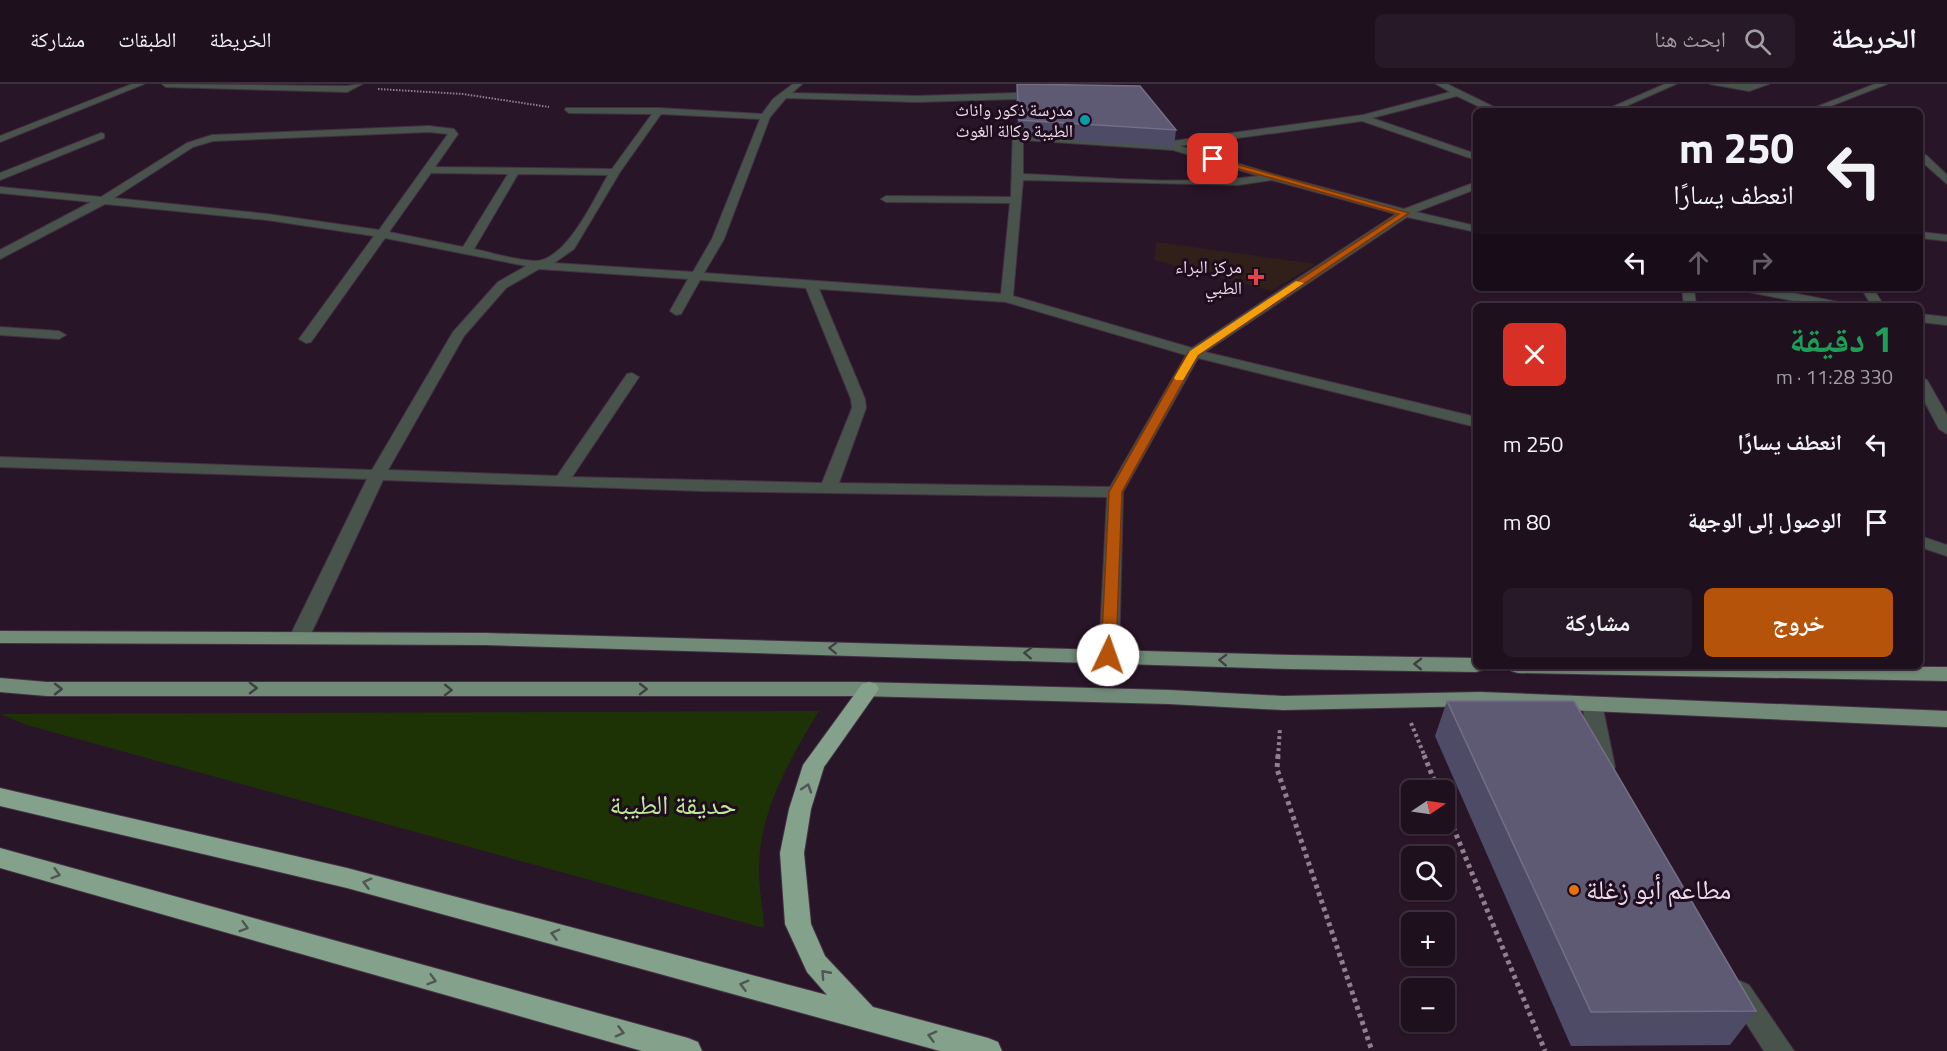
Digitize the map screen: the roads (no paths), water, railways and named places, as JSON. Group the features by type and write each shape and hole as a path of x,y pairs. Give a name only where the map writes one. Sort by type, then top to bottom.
{"highway":[{"path":"864,1017 816,964 798,924 792,854 800,809 814,765 869,689"},
{"path":"0,797 348,878 988,1051"},
{"path":"0,858 688,1051"}],"main road":[{"path":"0,637 486,639 1290,662 1473,665"},
{"path":"1679,669 1947,674"},
{"path":"0,685 46,689 869,689 1169,697 1283,703 1480,699 1947,719"}],"street":[{"path":"0,140 140,84"},
{"path":"166,84 347,89 358,84"},
{"path":"676,311 718,239 765,117 782,95 798,84"},
{"path":"1008,298 1019,137 1016,96 1009,84"},
{"path":"1440,84 1489,108"},
{"path":"1614,108 1672,84"},
{"path":"1714,84 1749,88 1765,84"},
{"path":"1818,108 1883,84"},
{"path":"1019,137 1173,146 1363,118 1457,93"},
{"path":"782,95 917,99 1016,96"},
{"path":"569,110 658,111 765,117"},
{"path":"299,638 377,475 458,336 482,305 502,285 537,265 557,257 570,247 615,172 658,111"},
{"path":"1363,118 1473,156"},
{"path":"0,255 102,201 190,145 212,138 429,129 451,131 453,134 429,170 306,339"},
{"path":"1165,135 1173,146 1272,177 1405,213 1473,228"},
{"path":"0,177 101,136"},
{"path":"1923,157 1947,181"},
{"path":"429,170 615,172"},
{"path":"466,252 515,170"},
{"path":"1018,177 1162,182 1238,182 1272,177"},
{"path":"1108,655 1116,492 1194,353 1405,213 1473,186"},
{"path":"0,190 267,217 383,234 537,265 1008,298 1194,353 1473,421"},
{"path":"886,199 1016,201"},
{"path":"1923,235 1947,238"},
{"path":"811,284 858,399 857,418 829,487"},
{"path":"1764,291 1823,303"},
{"path":"1923,318 1947,321"},
{"path":"0,331 59,334"},
{"path":"562,480 632,377"},
{"path":"1923,385 1947,429"},
{"path":"0,462 702,486 1116,492"},
{"path":"1923,542 1947,551"},
{"path":"1592,704 1602,762 1614,791"},
{"path":"1727,975 1780,1051"}],"place":[{"name":"مدرسة ذكور واناث الطيبة وكالة الغوث","path":"1085,120"},
{"name":"مركز البراء الطبي","path":"1256,277"},
{"name":"مطاعم أبو زغلة","path":"1574,890"}],"park label":[{"name":"حديقة الطيبة","path":"673,805"}]}
